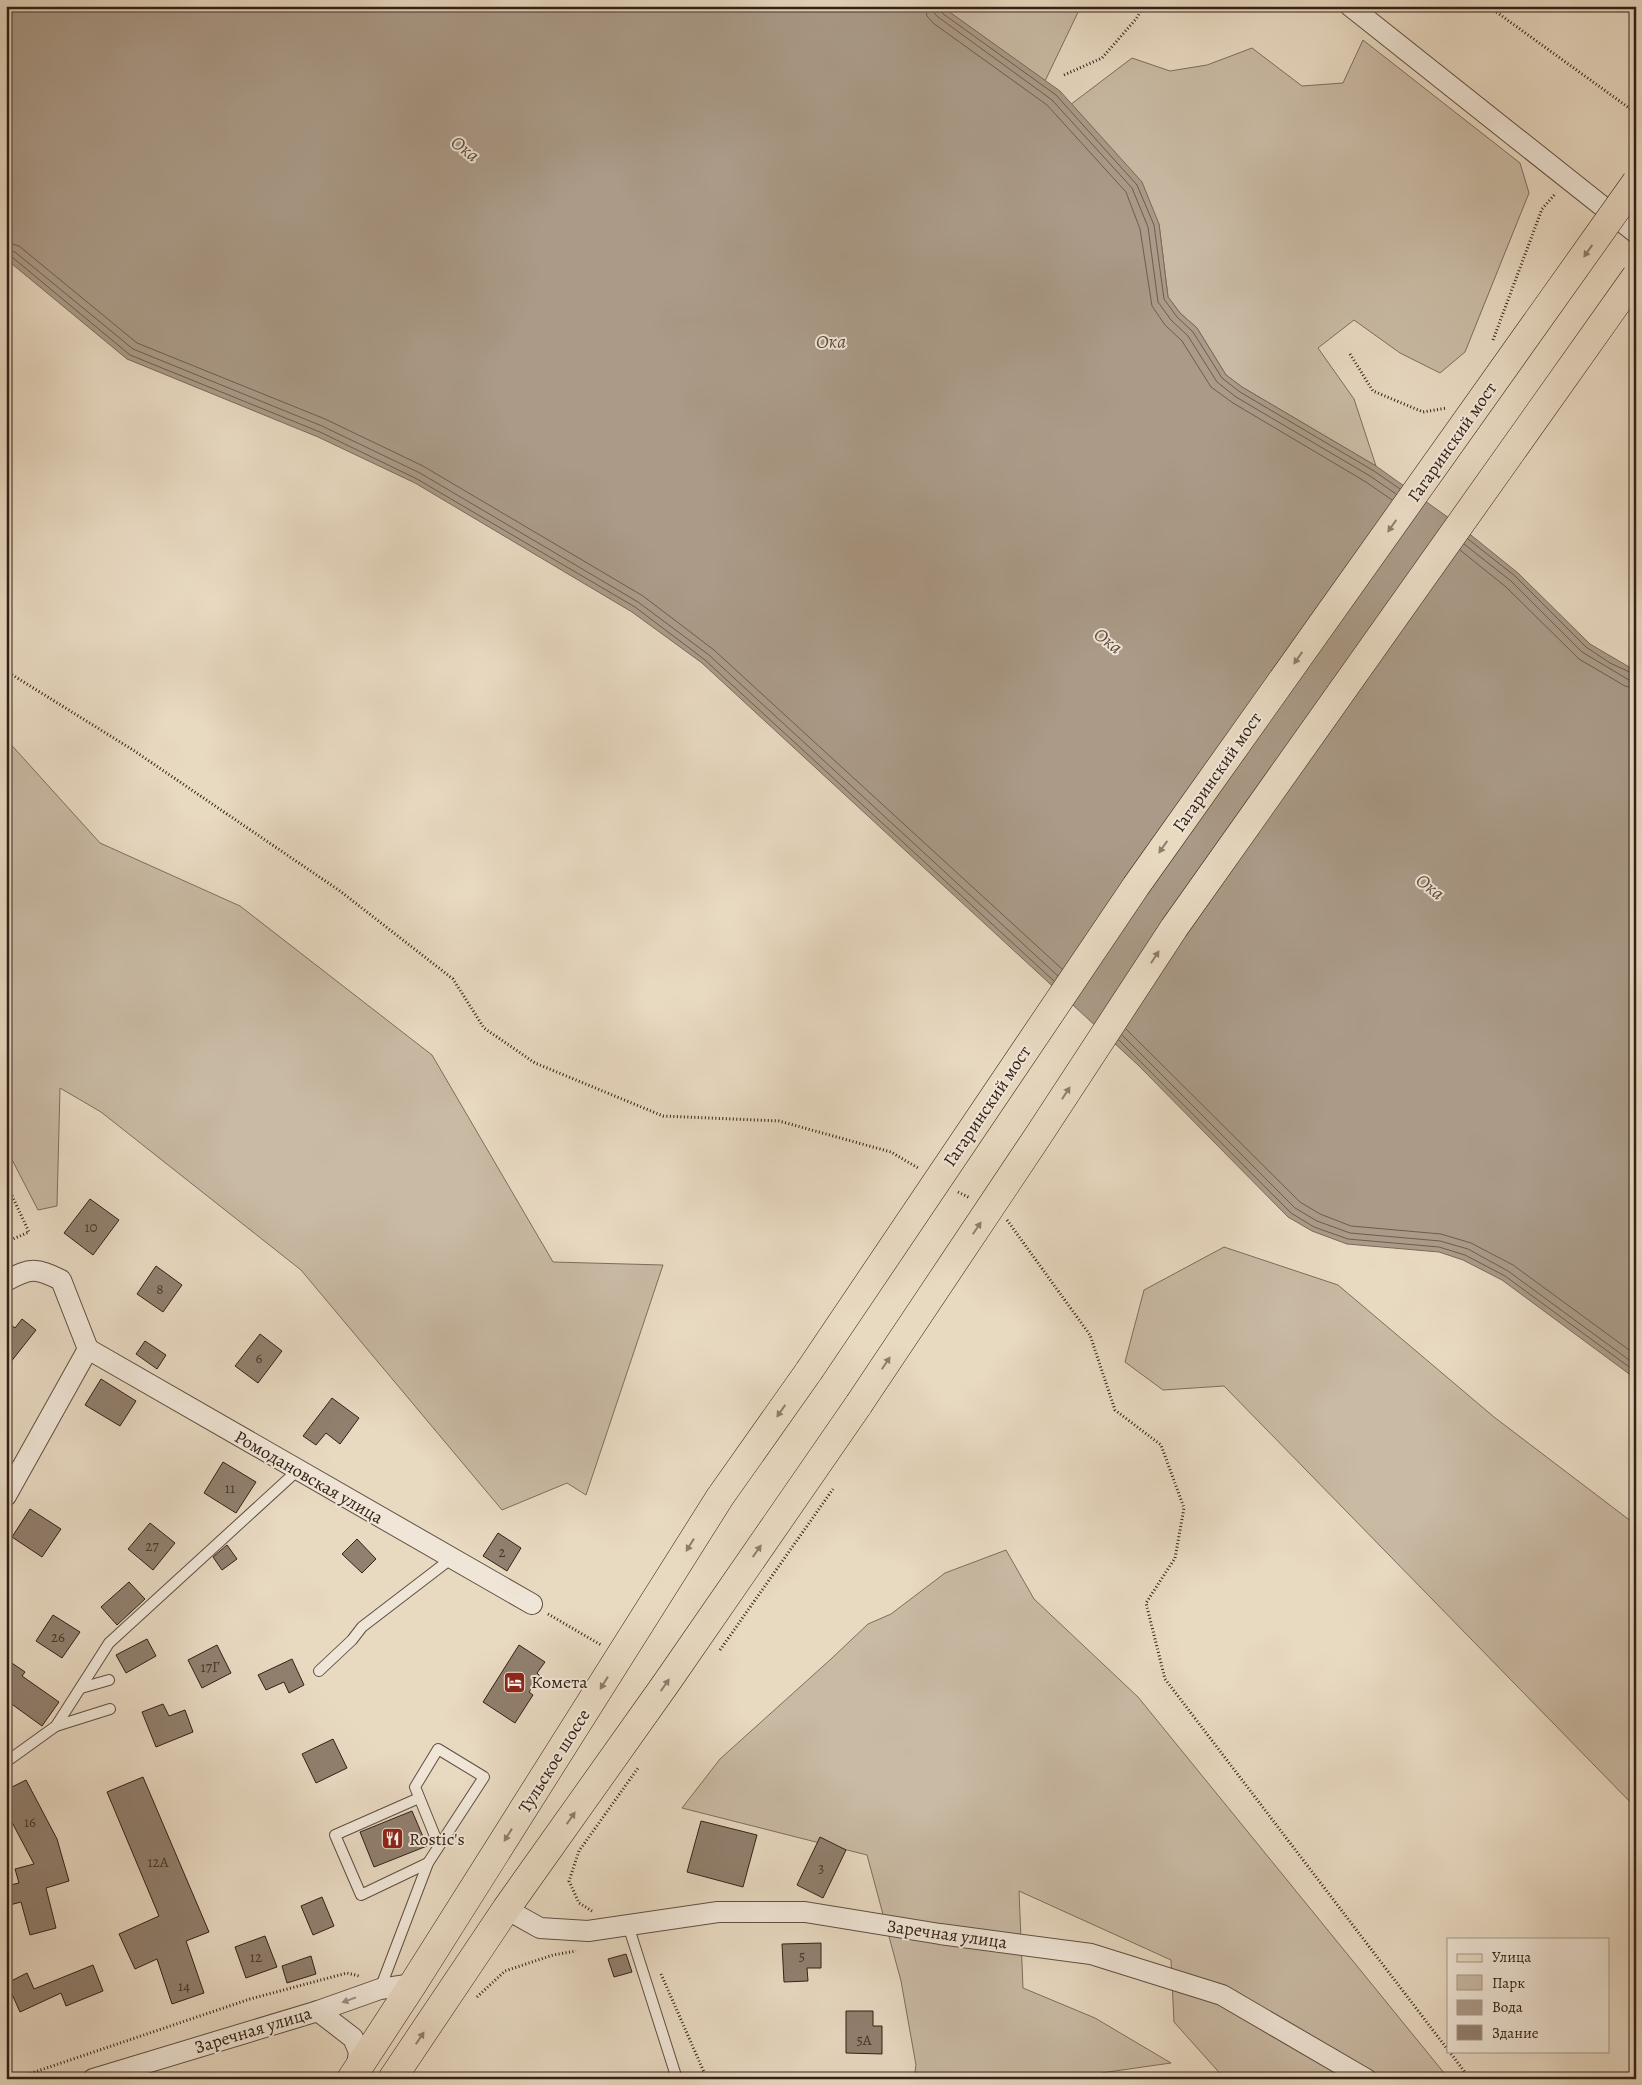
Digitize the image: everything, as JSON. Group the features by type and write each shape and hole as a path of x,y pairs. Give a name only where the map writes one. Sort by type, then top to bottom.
{"main road":[{"name":"Гагаринский мост","path":"809,1371 1136,886 1636,182"},
{"path":"399,2076 506,1909 859,1404 1174,928 1636,276"},
{"name":"Тульское шоссе","path":"353,2075 413,1984 720,1497 809,1371"}],"street":[{"path":"1350,6 1636,233"},
{"path":"6,1282 18,1274 39,1269 61,1280 88,1349 6,1496"},
{"name":"Ромодановская улица","path":"88,1349 532,1604"},
{"name":"Заречная улица","path":"506,1909 540,1928 588,1931 718,1912 805,1912 940,1934 1091,1954 1222,1996 1366,2079"},
{"name":"Заречная улица","path":"93,2079 318,2011 384,1980 413,1984"},
{"path":"318,2011 353,2038 359,2052 353,2075"}],"lane":[{"path":"56,1726 109,1644 298,1470"},
{"path":"319,1671 352,1640 362,1627 452,1558"},
{"path":"81,1688 109,1680"},
{"path":"6,1762 56,1726 110,1709"},
{"path":"384,1980 428,1863 484,1777 438,1749 415,1787 439,1846"},
{"path":"419,1798 335,1835 361,1895 428,1863"},
{"path":"628,1926 677,2079"}],"path":[{"path":"1064,75 1102,58 1136,19 1144,6"},
{"path":"1488,6 1636,113"},
{"path":"1491,346 1542,209 1568,180"},
{"path":"1350,354 1374,391 1423,412 1448,408"},
{"path":"6,672 133,750 340,891 453,978 484,1028 535,1063 663,1116 779,1121 891,1152 925,1172"},
{"path":"6,1183 29,1232 6,1242"},
{"path":"950,1187 976,1202"},
{"path":"1001,1217 1010,1222 1090,1335 1115,1410 1161,1445 1184,1508 1175,1558 1146,1603 1165,1679 1447,2048"},
{"path":"715,1658 833,1489"},
{"path":"532,1604 604,1646"},
{"path":"595,1913 579,1903 569,1880 579,1851 641,1762"},
{"path":"471,2002 505,1971 553,1955 580,1950"},
{"path":"14,2079 250,1999 347,1973 384,1980"},
{"path":"660,1973 708,2079"},
{"path":"1450,2052 1470,2079"}],"green space":[{"path":"941,6 1081,6 1045,81"},
{"path":"1363,40 1520,163 1529,193 1465,352 1440,373 1400,353 1354,320 1318,348 1354,399 1376,466 1242,387 1226,375 1197,328 1180,313 1168,297 1159,224 1070,105 1132,58 1170,71 1207,65 1252,48 1302,86 1343,83"},
{"path":"6,739 100,843 240,906 432,1055 553,1262 663,1265 586,1495 567,1483 502,1510 301,1270 101,1112 60,1088 57,1206 38,1210 6,1148"},
{"path":"1224,1247 1338,1285 1494,1417 1636,1525 1636,1808 1224,1386 1163,1390 1125,1362 1144,1290"},
{"path":"1006,1550 1034,1599 1138,1697 1449,2079 1225,2079 1174,2022 1171,1960 1019,1891 1023,1988 1095,2018 1171,2063 1101,2073 1099,2079 914,2079 916,2065 901,1981 867,1855 682,1808 720,1759 868,1624 891,1614 945,1573"}],"water":[{"name":"Ока","path":"6,6 941,6 1060,91 1142,182 1159,224 1168,297 1180,313 1197,328 1226,375 1242,387 1376,466 1456,523 1518,573 1590,644 1636,671 1636,1379 1502,1280 1463,1260 1439,1252 1347,1244 1312,1231 1288,1217 1138,1065 702,663 632,612 415,483 318,437 127,359 6,259"}],"building":[{"path":"90,1199 119,1220 93,1255 64,1233"},
{"path":"156,1266 182,1285 163,1312 137,1294"},
{"path":"22,1319 36,1330 6,1368 6,1321 15,1328"},
{"path":"260,1334 282,1351 258,1383 235,1366"},
{"path":"145,1341 166,1355 157,1369 136,1354"},
{"path":"101,1379 136,1401 120,1426 85,1405"},
{"path":"332,1398 359,1418 340,1444 326,1433 316,1445 303,1436"},
{"path":"223,1462 256,1482 236,1513 204,1493"},
{"path":"30,1509 61,1529 42,1557 12,1537"},
{"path":"150,1523 175,1543 153,1570 128,1549"},
{"path":"498,1533 521,1548 507,1571 483,1556"},
{"path":"357,1539 376,1559 362,1573 342,1554"},
{"path":"227,1545 237,1559 222,1570 213,1557"},
{"path":"129,1582 145,1599 117,1625 101,1607"},
{"path":"53,1615 80,1632 62,1658 36,1641"},
{"path":"147,1639 156,1656 126,1673 116,1655"},
{"path":"217,1645 231,1673 202,1688 188,1660"},
{"path":"519,1645 545,1662 537,1673 540,1676 529,1692 533,1695 515,1723 483,1702"},
{"path":"6,1659 25,1672 22,1676 59,1702 42,1726 6,1700"},
{"path":"292,1659 304,1685 289,1693 284,1682 266,1690 258,1675"},
{"path":"163,1704 169,1716 185,1710 193,1732 156,1747 142,1712"},
{"path":"333,1739 347,1768 316,1783 302,1754"},
{"path":"143,1777 209,1932 186,1941 204,1993 172,2004 157,1959 135,1969 119,1934 159,1916 107,1792"},
{"path":"26,1780 57,1839 69,1881 46,1888 56,1928 30,1935 21,1902 6,1906 6,1886 19,1883 15,1869 34,1864 6,1811 6,1790"},
{"name":"Rostic's","path":"412,1811 427,1846 374,1867 360,1832"},
{"path":"701,1821 757,1835 743,1887 687,1872"},
{"path":"820,1837 846,1850 823,1898 797,1885"},
{"path":"322,1897 334,1926 313,1935 301,1906"},
{"path":"265,1936 277,1967 246,1978 235,1947"},
{"path":"821,1943 821,1968 807,1968 808,1981 784,1982 782,1944"},
{"path":"626,1954 632,1972 614,1977 608,1959"},
{"path":"311,1956 316,1974 287,1983 282,1966"},
{"path":"93,1965 103,1991 66,2006 61,1993 20,2012 7,1983 27,1973 34,1989"},
{"path":"846,2011 873,2011 873,2026 882,2026 882,2054 846,2053"}],"place":[{"name":"Комета","path":"515,1682"},
{"name":"Rostic's","path":"393,1839"}]}
